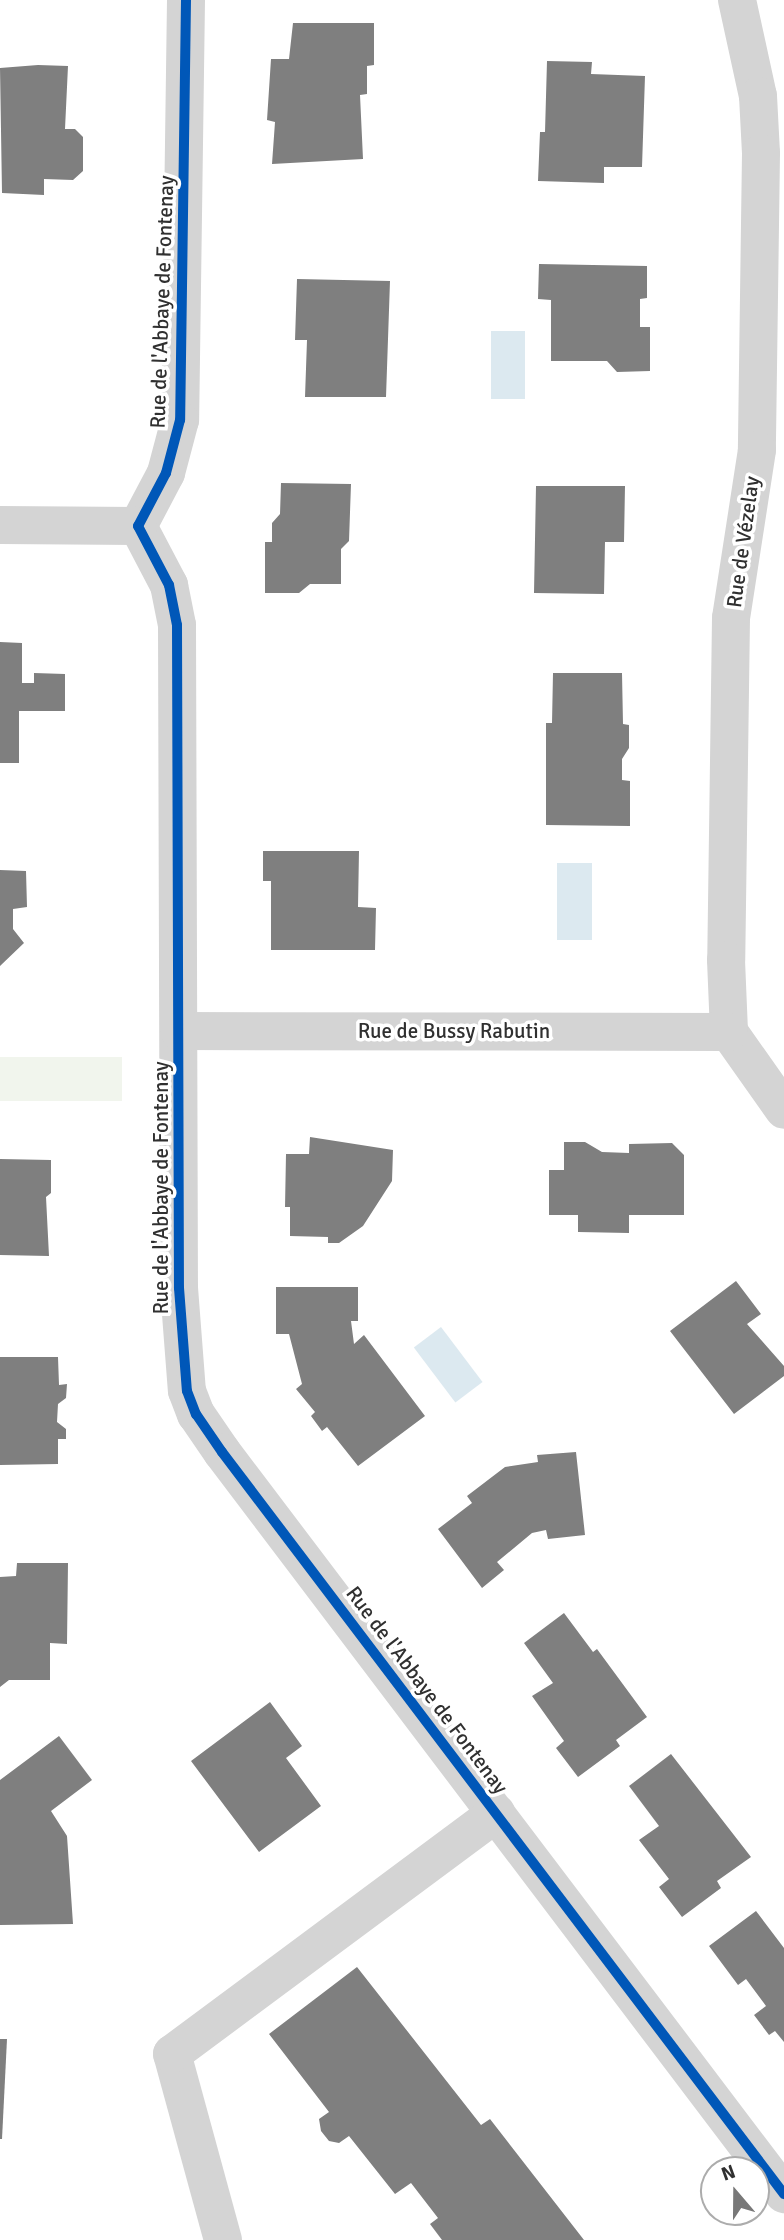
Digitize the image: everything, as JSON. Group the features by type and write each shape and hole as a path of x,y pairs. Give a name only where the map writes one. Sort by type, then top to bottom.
{"street":[{"name":"Rue de l'Abbaye de Fontenay","path":"186,0 180,420 166,473 138,526 169,585 177,625 182,1371 196,1414 784,2194"},
{"name":"Rue de Vézelay","path":"729,1032 726,960 731,618 733,582 757,450 761,153 758,96 737,0"},
{"path":"0,525 138,526"},
{"name":"Rue de Bussy Rabutin","path":"179,1031 729,1032"},
{"path":"729,1032 784,1110"},
{"path":"223,2240 172,2054 496,1813"}],"shaded area":[{"path":"491,331 525,331 525,399 491,399"},
{"path":"557,863 592,863 592,940 557,940"},
{"path":"0,1057 122,1057 122,1101 0,1101"},
{"path":"441,1327 483,1382 455,1403 414,1347"}],"building":[{"path":"293,23 374,23 374,65 367,66 367,94 360,95 363,159 272,164 275,122 267,120 271,59 289,59"},
{"path":"547,61 592,62 591,74 645,76 642,167 604,167 604,183 538,181 540,132 545,132"},
{"path":"68,66 65,129 75,129 83,137 83,171 73,180 44,179 44,195 2,193 0,68"},
{"path":"539,264 647,266 647,298 640,299 640,327 650,327 650,371 617,372 607,361 551,361 551,300 538,299"},
{"path":"297,279 390,281 386,397 305,397 307,340 295,340"},
{"path":"281,483 351,484 349,541 341,549 341,584 310,584 299,593 265,593 265,542 272,542 272,523 280,514"},
{"path":"536,486 625,486 624,542 605,542 604,594 534,593"},
{"path":"0,642 22,643 22,683 34,683 34,673 65,674 65,711 19,711 19,763 0,763"},
{"path":"553,673 622,673 623,724 629,725 629,748 622,759 622,780 630,781 630,826 546,825 546,723 552,723"},
{"path":"263,851 359,851 358,907 376,908 375,950 271,950 271,881 263,881"},
{"path":"0,870 26,871 27,907 13,909 13,929 24,943 0,966"},
{"path":"310,1137 393,1150 392,1181 363,1226 339,1243 328,1243 328,1237 290,1236 290,1207 285,1207 286,1154 309,1154"},
{"path":"564,1142 585,1142 602,1152 629,1153 629,1144 672,1143 684,1155 684,1215 629,1215 629,1233 578,1232 578,1215 549,1215 549,1170 564,1170"},
{"path":"0,1159 51,1160 51,1193 46,1197 49,1256 0,1255"},
{"path":"736,1281 761,1314 747,1324 784,1366 784,1376 734,1414 670,1331"},
{"path":"276,1287 358,1287 358,1321 351,1321 354,1344 364,1335 425,1416 358,1466 327,1427 322,1431 311,1416 315,1412 296,1389 302,1384 289,1334 276,1334"},
{"path":"0,1357 58,1357 59,1385 67,1384 66,1398 58,1404 57,1422 66,1429 66,1439 58,1439 58,1464 0,1465"},
{"path":"576,1452 585,1535 548,1539 546,1530 532,1533 497,1562 504,1570 482,1588 438,1529 472,1503 467,1496 505,1467 538,1462 537,1455"},
{"path":"17,1563 68,1563 67,1644 50,1643 50,1680 9,1680 0,1687 0,1577 16,1576"},
{"path":"564,1613 593,1652 597,1649 647,1717 616,1740 620,1746 578,1777 556,1748 564,1741 532,1696 553,1683 524,1643"},
{"path":"270,1702 302,1746 286,1758 321,1806 259,1852 191,1761"},
{"path":"59,1736 92,1780 51,1811 67,1836 73,1924 0,1925 0,1780"},
{"path":"671,1754 751,1857 717,1881 721,1888 682,1917 659,1887 669,1879 639,1840 659,1826 629,1786"},
{"path":"756,1911 784,1948 784,2042 775,2031 769,2035 754,2015 766,2006 746,1979 738,1985 709,1946"},
{"path":"357,1967 481,2125 490,2119 584,2240 442,2240 430,2224 438,2218 411,2183 395,2194 349,2136 339,2143 329,2141 321,2131 319,2119 329,2112 269,2034"},
{"path":"0,2039 7,2039 2,2139 0,2139"}],"cycle path":[{"path":"186,0 180,420 166,473 138,526 169,585 177,625 179,1288 187,1391 196,1414 222,1452 784,2194"}]}
